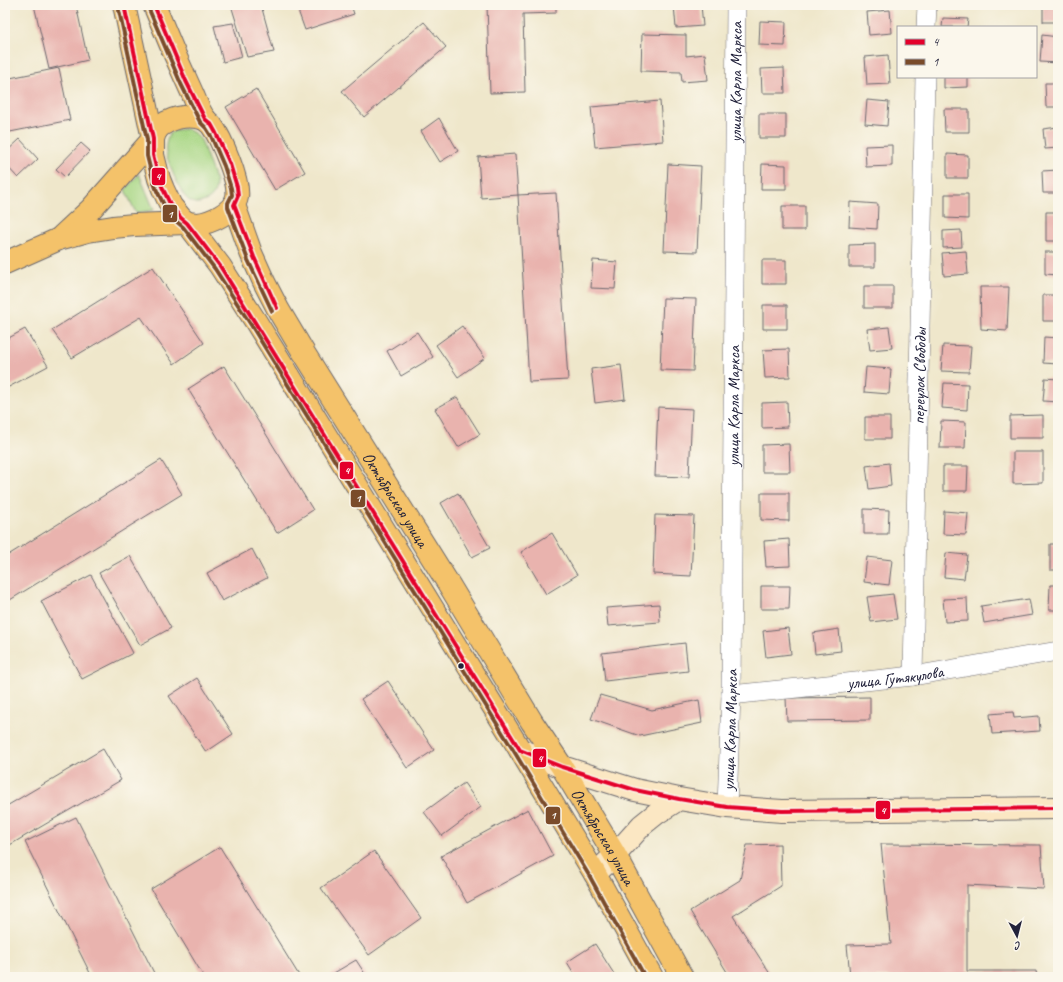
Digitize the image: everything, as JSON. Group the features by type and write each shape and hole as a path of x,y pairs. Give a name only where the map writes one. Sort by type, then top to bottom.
{"main road":[{"name":"Октябрьская улица","path":"124,5 153,139 153,155 160,179 171,206 187,223 220,266 248,309 595,874 652,977"},
{"name":"Октябрьская улица","path":"154,5 186,81 205,119 211,124 221,143 237,187 238,196 234,205 251,253 279,311 312,367 448,583 532,722 562,767 615,855 682,977"},
{"path":"59,239 91,209 153,139 157,129 163,124 181,117 190,116 205,119"},
{"path":"5,263 59,239 88,231 113,227 187,223 198,224 211,220 228,211 234,205"},
{"path":"520,750 562,767 635,790 726,807 782,811 1058,808"},
{"path":"595,874 615,855 642,825 678,799"}],"street":[{"name":"улица Карла Маркса","path":"726,807 731,695 736,5"},
{"path":"926,26 927,5"},
{"name":"переулок Свободы","path":"913,676 925,78"},
{"name":"улица Гутякулова","path":"731,695 913,676 1058,651"}],"green space":[{"path":"181,129 187,129 201,140 216,182 213,195 206,201 199,203 195,203 186,198 172,171 166,152 167,141 170,134"},
{"path":"139,174 154,210 136,213 125,190"}],"building":[{"path":"34,5 76,5 88,60 49,69"},
{"path":"231,5 261,5 274,52 247,57"},
{"path":"296,5 351,5 354,14 305,30"},
{"path":"487,5 556,5 556,13 523,14 525,92 490,93"},
{"path":"674,5 701,5 703,26 676,28"},
{"path":"1043,5 1058,5 1058,22 1043,22"},
{"path":"890,10 892,33 869,35 867,12"},
{"path":"943,18 968,19 967,26 942,26"},
{"path":"760,21 786,22 785,46 759,45"},
{"path":"424,22 446,47 364,117 342,91"},
{"path":"233,23 242,57 223,62 214,26"},
{"path":"642,34 686,35 686,56 705,54 708,80 682,82 681,72 641,71"},
{"path":"1042,35 1058,37 1058,63 1040,62"},
{"path":"888,55 890,84 867,85 865,57"},
{"path":"59,68 70,120 5,133 5,79"},
{"path":"784,68 785,93 762,93 761,69"},
{"path":"944,78 968,78 968,87 944,88"},
{"path":"1045,83 1058,83 1058,107 1046,107"},
{"path":"256,89 305,172 275,190 226,107"},
{"path":"867,100 889,102 887,126 865,124"},
{"path":"660,101 663,141 595,147 591,107"},
{"path":"944,109 969,109 969,132 945,132"},
{"path":"759,114 786,114 786,138 759,138"},
{"path":"439,118 458,151 440,162 421,131"},
{"path":"1058,127 1058,148 1045,149 1043,129"},
{"path":"20,139 38,159 18,178 5,164 5,153"},
{"path":"81,143 90,151 65,177 56,169"},
{"path":"892,145 892,166 866,167 865,146"},
{"path":"515,154 518,195 481,198 478,157"},
{"path":"947,154 968,155 968,178 947,178"},
{"path":"668,164 701,166 697,252 664,251"},
{"path":"762,164 786,165 786,189 761,189"},
{"path":"1058,170 1058,193 1043,193 1042,171"},
{"path":"556,193 568,380 529,382 518,195"},
{"path":"945,194 968,194 968,219 945,218"},
{"path":"850,202 878,204 877,229 849,227"},
{"path":"782,206 805,206 805,230 782,230"},
{"path":"1046,212 1058,212 1058,241 1046,241"},
{"path":"961,230 962,247 943,248 943,231"},
{"path":"875,244 875,267 849,267 849,245"},
{"path":"966,251 968,274 944,276 942,253"},
{"path":"1045,252 1058,252 1058,275 1045,274"},
{"path":"593,260 617,262 615,289 591,288"},
{"path":"762,260 786,260 786,284 762,284"},
{"path":"153,267 204,343 174,364 141,317 72,358 52,330"},
{"path":"864,286 893,286 893,308 864,308"},
{"path":"980,287 1009,287 1007,331 981,329"},
{"path":"1043,295 1058,295 1058,321 1043,321"},
{"path":"663,298 696,299 693,371 660,370"},
{"path":"763,305 787,305 787,329 763,329"},
{"path":"462,326 485,358 458,377 436,345"},
{"path":"889,327 892,348 870,350 867,329"},
{"path":"25,329 48,366 5,389 5,340"},
{"path":"417,332 433,357 401,376 387,351"},
{"path":"1044,337 1058,338 1058,364 1043,363"},
{"path":"943,345 971,346 969,372 941,371"},
{"path":"789,349 790,377 765,378 763,350"},
{"path":"621,365 625,399 595,403 591,369"},
{"path":"224,366 313,510 277,533 188,389"},
{"path":"866,367 891,369 889,394 864,392"},
{"path":"1045,378 1058,379 1058,402 1043,401"},
{"path":"944,383 968,384 967,410 942,408"},
{"path":"457,397 480,434 458,447 435,409"},
{"path":"787,402 788,427 762,428 762,403"},
{"path":"658,407 692,409 689,477 655,476"},
{"path":"1043,415 1043,438 1010,438 1010,416"},
{"path":"865,417 890,417 890,439 865,439"},
{"path":"941,421 966,422 965,448 940,448"},
{"path":"789,444 790,472 762,472 762,445"},
{"path":"1013,452 1043,452 1043,483 1013,484"},
{"path":"161,460 182,494 5,603 5,557"},
{"path":"889,463 891,486 869,489 866,466"},
{"path":"943,466 968,466 967,491 943,491"},
{"path":"458,493 490,548 472,557 441,503"},
{"path":"761,493 789,493 789,521 761,520"},
{"path":"864,509 889,510 888,534 864,534"},
{"path":"944,511 968,513 966,535 943,534"},
{"path":"655,515 694,516 691,576 653,574"},
{"path":"552,533 577,575 546,594 521,552"},
{"path":"789,539 790,566 766,567 764,541"},
{"path":"1050,544 1058,544 1058,570 1050,570"},
{"path":"252,549 267,578 222,601 207,573"},
{"path":"946,553 967,555 964,579 944,577"},
{"path":"130,556 171,628 140,645 99,573"},
{"path":"867,557 892,560 889,585 864,582"},
{"path":"91,575 133,653 82,679 41,601"},
{"path":"1050,585 1058,585 1058,610 1049,610"},
{"path":"761,586 790,586 789,609 761,609"},
{"path":"893,594 897,619 871,622 867,597"},
{"path":"967,598 968,621 945,622 943,599"},
{"path":"1029,599 1032,615 984,623 981,606"},
{"path":"659,604 660,622 608,626 606,608"},
{"path":"788,628 791,654 766,657 763,631"},
{"path":"839,629 841,651 815,654 813,633"},
{"path":"685,643 688,671 605,681 602,653"},
{"path":"197,678 233,734 206,752 169,696"},
{"path":"388,681 434,750 407,768 361,699"},
{"path":"600,695 652,710 699,700 702,723 640,736 591,719"},
{"path":"870,697 870,720 787,721 786,698"},
{"path":"1013,712 1014,718 1039,716 1040,731 992,734 990,714"},
{"path":"103,749 121,780 8,846 5,842 5,807"},
{"path":"464,783 481,807 442,836 424,812"},
{"path":"528,809 553,856 467,903 441,856"},
{"path":"76,817 156,977 92,977 25,842"},
{"path":"780,844 781,886 733,916 772,977 730,977 690,911 740,880 747,845"},
{"path":"881,844 1041,845 1044,889 967,885 967,971 1036,971 1037,977 850,976 847,945 891,944"},
{"path":"220,847 300,977 204,977 151,889"},
{"path":"374,851 421,918 369,955 321,888"},
{"path":"595,944 616,977 576,977 567,962"},
{"path":"356,960 367,977 327,977"}],"transit line":[{"name":"4","path":"124,5 153,139 153,155 159,179 171,206 187,223 220,266 520,750 562,767 635,790 727,807 782,811 1058,808"},
{"name":"4","path":"154,5 186,81 205,119 211,124 216,133 230,164 237,187 238,196 234,205 254,257 277,308"},
{"name":"1","path":"118,6 147,140 147,156 153,180 166,209 183,227 215,269 251,325 590,877 645,977"},
{"name":"1","path":"148,7 181,84 200,122 211,136 224,166 232,195 228,203 228,207 248,260 272,311"}]}
